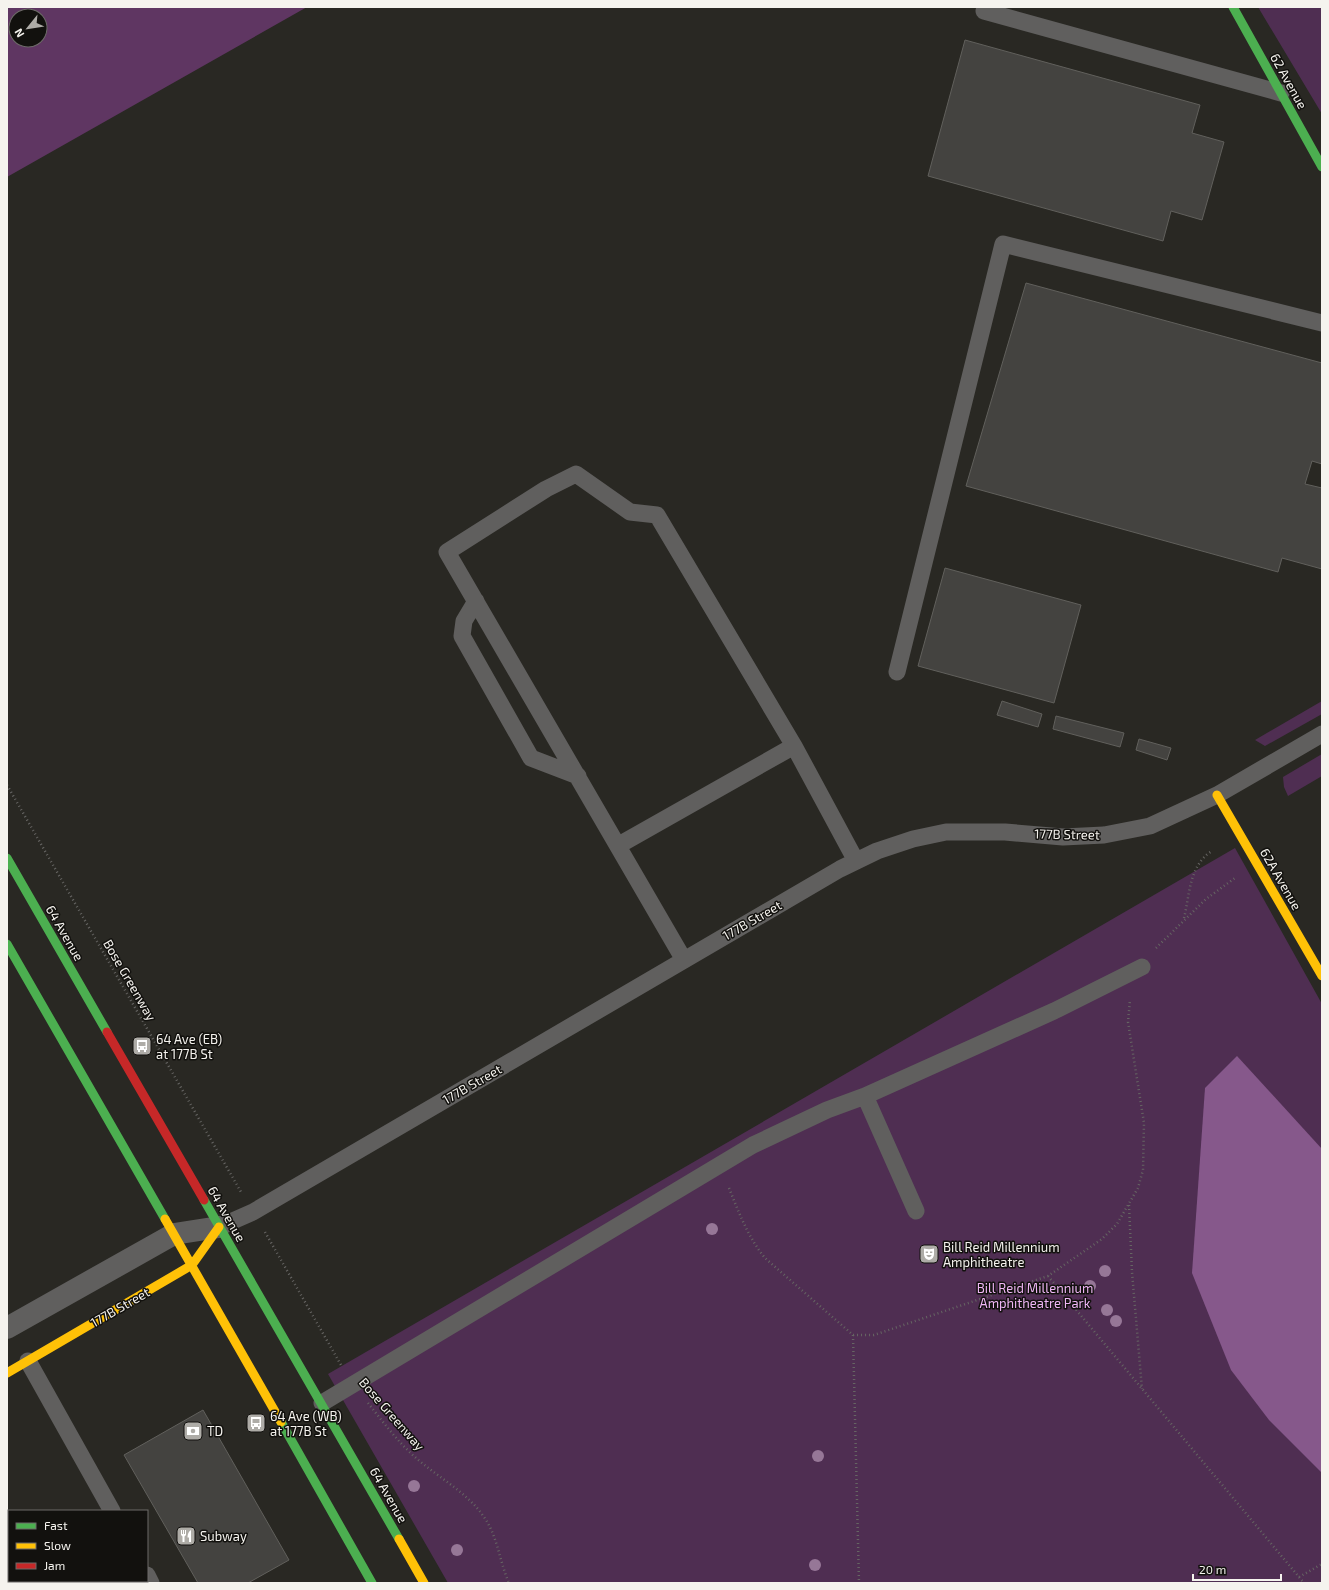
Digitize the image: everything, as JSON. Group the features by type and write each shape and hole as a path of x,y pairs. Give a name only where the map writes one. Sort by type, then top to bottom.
{"main road":[{"name":"62 Avenue","path":"1233,7 1322,167"},
{"name":"62A Avenue","path":"1218,795 1322,976"},
{"name":"64 Avenue","path":"7,858 322,1403 424,1583"},
{"path":"7,944 192,1265 372,1583"},
{"name":"177B Street","path":"7,1373 192,1265 219,1227"}],"street":[{"name":"177B Street","path":"7,1328 174,1234 219,1227"}],"lane":[{"path":"984,11 1281,93"},
{"path":"897,672 1003,244 1322,323"},
{"path":"684,960 619,845 447,552 546,489 576,474 630,512 657,515 794,746 856,861"},
{"path":"476,601 464,621 462,636 531,758 578,776"},
{"name":"177B Street","path":"219,1227 253,1212 856,861 892,846 946,832 1005,832 1063,837 1104,835 1150,826 1218,795 1322,734"},
{"path":"619,845 794,746"},
{"path":"322,1403 753,1145 788,1127 865,1096 1054,1011 1142,967"},
{"path":"865,1096 916,1211"},
{"path":"28,1361 111,1510"}],"path":[{"name":"Bose Greenway","path":"7,784 237,1185"},
{"path":"1184,918 1194,871 1202,857 1212,851"},
{"path":"719,1166 754,1245 765,1258 853,1335 874,1335 1048,1276 1102,1238 1117,1224 1138,1188 1144,1170 1144,1123 1128,1022 1128,1007 1133,985 1142,967 1156,947 1184,918 1206,899 1238,876"},
{"path":"1129,1205 1132,1272 1142,1390"},
{"name":"Bose Greenway","path":"271,1243 353,1385 401,1443 417,1458 471,1500 487,1521 497,1543 501,1562 509,1583"},
{"path":"1048,1276 1304,1583"},
{"path":"853,1335 859,1583"},
{"path":"1299,1577 1322,1564"}],"green space":[{"path":"1258,7 1322,7 1322,114"},
{"path":"1322,701 1322,714 1265,746 1255,740"},
{"path":"1322,754 1322,776 1288,796 1284,787 1283,777"},
{"name":"Bill Reid Millennium Amphitheatre Park","path":"1235,848 1322,1004 1322,1583 448,1583 328,1374"}],"shaded area":[{"path":"7,7 307,7 7,177"},
{"path":"1237,1056 1322,1149 1322,1473 1269,1420 1231,1370 1192,1273 1205,1088"}],"building":[{"path":"965,40 1200,105 1192,133 1224,142 1202,220 1171,211 1163,241 928,176"},
{"path":"1026,283 1322,363 1322,464 1312,461 1305,484 1322,488 1322,569 1282,558 1278,572 966,486"},
{"path":"945,568 1081,605 1054,703 918,666"},
{"path":"1002,701 1042,714 1038,727 997,715"},
{"path":"1056,716 1124,733 1120,747 1053,729"},
{"path":"1139,739 1171,748 1167,760 1136,750"},
{"path":"203,1410 289,1560 248,1583 198,1583 124,1455"}],"traffic: fast":[{"path":"1233,7 1322,167"},
{"path":"7,858 107,1032"},
{"path":"7,944 165,1219"},
{"path":"204,1200 399,1539"},
{"path":"281,1422 372,1583"}],"traffic: slow":[{"path":"1217,795 1322,976"},
{"path":"165,1219 281,1422"},
{"path":"7,1373 192,1265 219,1227"},
{"path":"399,1539 424,1583"}],"traffic: jam":[{"path":"107,1032 204,1200"}],"place":[{"name":"64 Ave (EB) at 177B St","path":"142,1046"},
{"name":"Bill Reid Millennium Amphitheatre","path":"929,1254"},
{"name":"64 Ave (WB) at 177B St","path":"256,1423"},
{"name":"TD","path":"193,1431"},
{"name":"Subway","path":"186,1536"}]}
